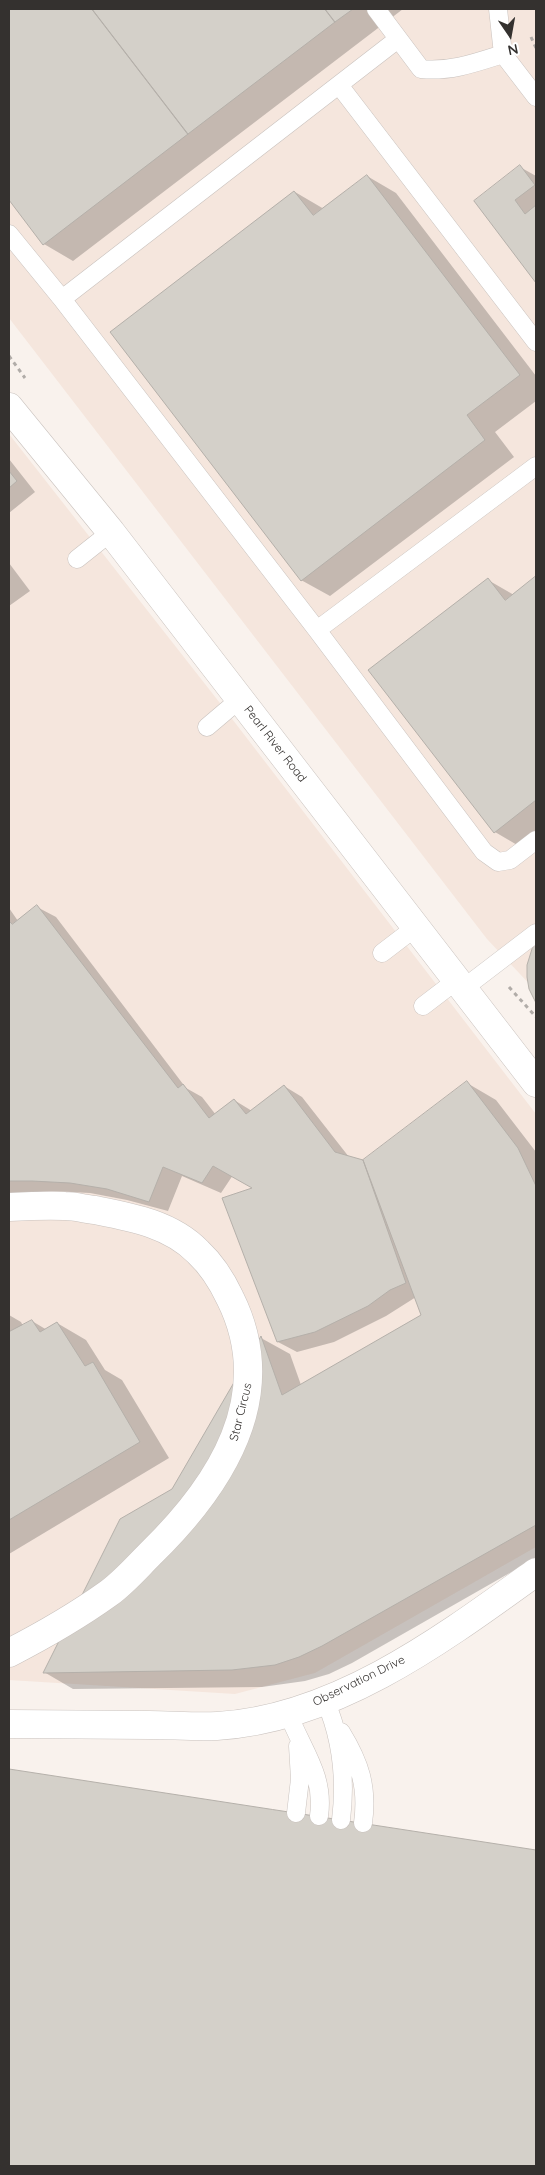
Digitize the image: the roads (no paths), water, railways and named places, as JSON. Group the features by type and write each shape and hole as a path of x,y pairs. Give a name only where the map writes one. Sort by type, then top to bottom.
{"street":[{"name":"Pearl River Road","path":"9,407 111,532 536,1083"},
{"name":"Star Circus","path":"9,1207 67,1206 133,1217 169,1230 198,1250 218,1275 240,1318 249,1362 249,1387 233,1445 201,1498 172,1533 111,1592 46,1634 9,1652"},
{"name":"Observation Drive","path":"9,1724 292,1725 330,1711 355,1686 447,1636 536,1572"}],"lane":[{"path":"376,9 421,69 436,71 454,69 503,54"},
{"path":"498,9 503,54 536,97"},
{"path":"62,299 398,39"},
{"path":"339,85 536,342"},
{"path":"9,234 62,299 317,630 484,852 498,862 510,860 536,840"},
{"path":"317,630 536,466"},
{"path":"77,559 111,532"},
{"path":"207,727 240,699"},
{"path":"382,953 416,927"},
{"path":"423,1006 460,984 536,933"},
{"path":"330,1711 343,1785 340,1820"},
{"path":"330,1711 350,1747 364,1783 365,1809 363,1823"},
{"path":"292,1725 300,1779 296,1813"},
{"path":"292,1725 317,1778 320,1791 319,1816"}]}
